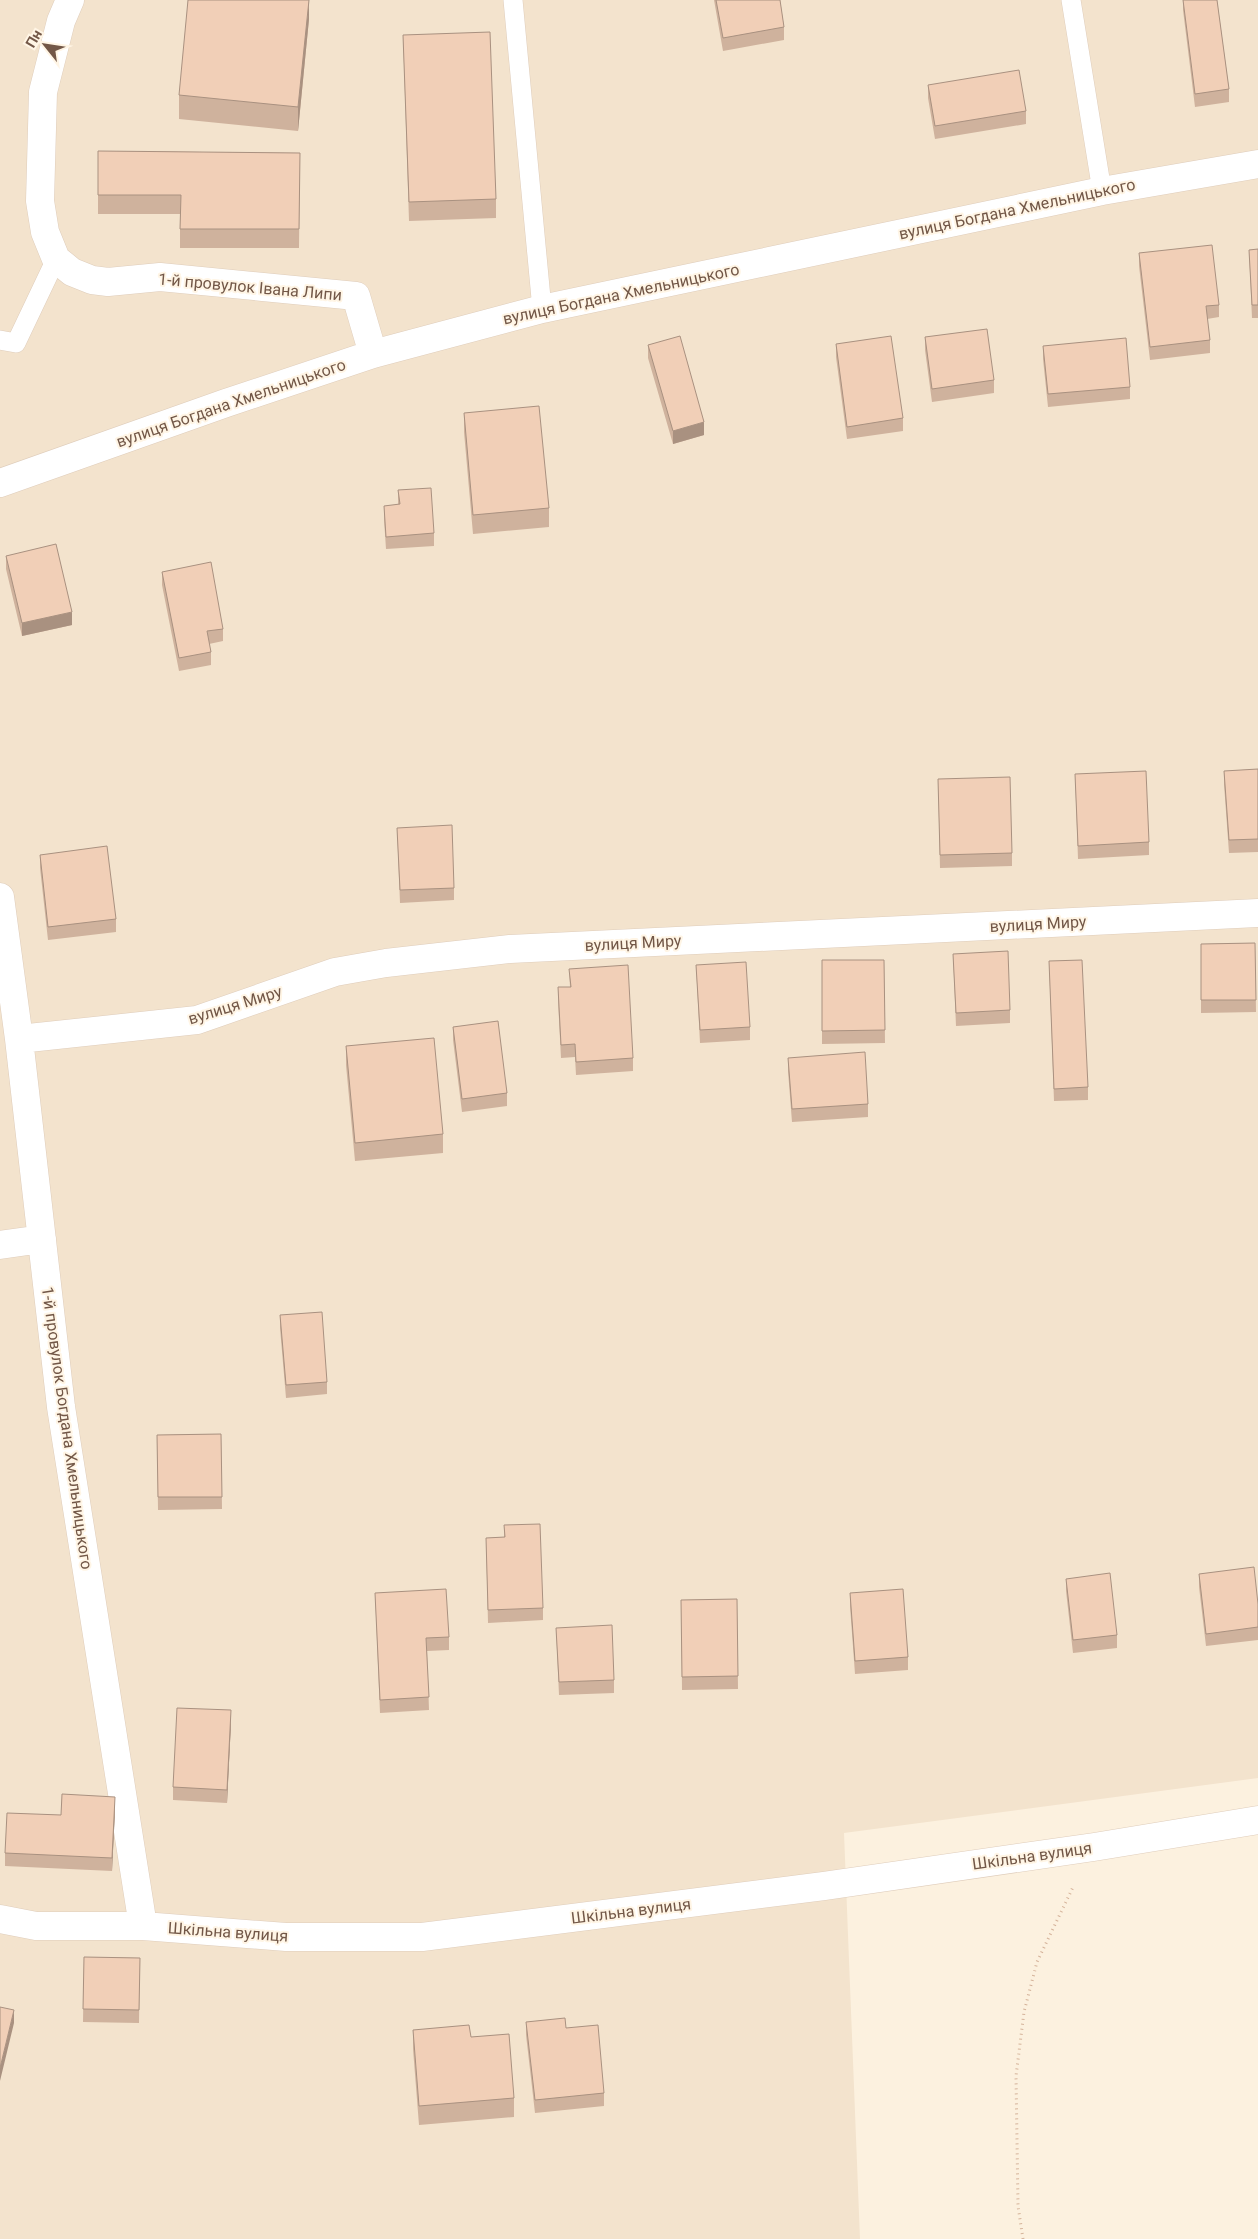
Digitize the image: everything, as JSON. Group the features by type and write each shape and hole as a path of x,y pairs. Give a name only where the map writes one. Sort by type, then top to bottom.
{"street":[{"path":"56,260 45,232 40,201 43,92 61,22 70,0"},
{"name":"вулиця Богдана Хмельницького","path":"0,483 216,406 373,354 542,309 1102,191 1202,172 1258,164"},
{"name":"1-й провулок Івана Липи","path":"56,260 72,272 92,280 108,282 160,277 356,296 373,354"},
{"name":"1-й провулок Богдана Хмельницького","path":"0,897 19,1039 61,1407 143,1926"},
{"name":"вулиця Миру","path":"19,1039 197,1020 335,972 386,963 510,950 1258,913"},
{"path":"0,1245 42,1239"},
{"name":"Шкільна вулиця","path":"0,1920 36,1926 143,1926 286,1937 422,1937 824,1886 1094,1847 1258,1820"}],"lane":[{"path":"513,0 542,309"},
{"path":"1071,0 1102,191"},
{"path":"0,340 16,342 56,260"}],"path":[{"path":"1023,2239 1018,2206 1016,2076 1024,2012 1037,1962 1057,1917 1094,1847"}],"shaded area":[{"path":"0,0 1258,0 1258,1778 844,1833 860,2239 0,2239"}],"building":[{"path":"188,0 309,0 298,107 179,95"},
{"path":"716,0 780,0 784,27 723,38"},
{"path":"1183,0 1217,0 1229,89 1195,94"},
{"path":"490,32 496,199 409,202 403,35"},
{"path":"1019,70 1026,111 935,126 928,85"},
{"path":"98,151 300,153 299,229 180,229 181,195 98,195"},
{"path":"1212,245 1219,305 1206,306 1210,340 1150,347 1139,253"},
{"path":"1258,249 1258,305 1252,305 1249,250"},
{"path":"987,329 994,380 932,389 925,337"},
{"path":"680,336 704,422 673,431 648,345"},
{"path":"891,336 903,418 847,427 836,344"},
{"path":"1126,338 1130,387 1048,394 1043,346"},
{"path":"539,406 549,508 473,515 464,413"},
{"path":"431,488 434,533 386,537 384,506 400,504 398,490"},
{"path":"56,544 72,612 22,623 6,556"},
{"path":"211,562 223,629 207,631 211,652 179,658 162,572"},
{"path":"1258,769 1258,839 1229,840 1224,771"},
{"path":"1146,771 1149,842 1078,846 1075,774"},
{"path":"1010,777 1012,853 940,855 938,779"},
{"path":"452,825 454,888 400,890 397,828"},
{"path":"107,846 116,919 48,927 40,855"},
{"path":"1255,943 1256,1000 1201,1000 1201,944"},
{"path":"1008,951 1010,1010 956,1013 953,954"},
{"path":"822,960 884,960 885,1030 822,1031"},
{"path":"1082,960 1088,1087 1054,1089 1049,961"},
{"path":"746,962 750,1027 700,1030 696,965"},
{"path":"628,965 633,1058 576,1062 575,1044 561,1045 558,987 571,987 569,969"},
{"path":"498,1021 507,1093 462,1099 453,1027"},
{"path":"434,1038 443,1134 355,1143 346,1046"},
{"path":"865,1052 868,1104 792,1109 788,1058"},
{"path":"322,1312 327,1382 286,1385 280,1315"},
{"path":"221,1434 222,1497 158,1497 157,1435"},
{"path":"540,1524 543,1608 488,1610 486,1538 505,1537 504,1525"},
{"path":"1254,1567 1258,1604 1258,1627 1206,1634 1199,1574"},
{"path":"1110,1573 1117,1635 1073,1640 1066,1579"},
{"path":"446,1589 449,1637 426,1638 429,1697 380,1700 375,1593"},
{"path":"903,1589 908,1657 855,1661 850,1593"},
{"path":"737,1599 738,1676 682,1677 681,1600"},
{"path":"612,1625 614,1680 559,1682 556,1628"},
{"path":"177,1708 231,1710 227,1790 173,1787"},
{"path":"62,1794 115,1797 112,1858 5,1853 7,1813 61,1815"},
{"path":"84,1957 140,1958 139,2010 83,2009"},
{"path":"0,2007 14,2010 0,2068"},
{"path":"565,2018 566,2028 598,2025 604,2093 535,2100 526,2022"},
{"path":"469,2025 471,2037 509,2034 514,2098 419,2106 413,2030"}]}
